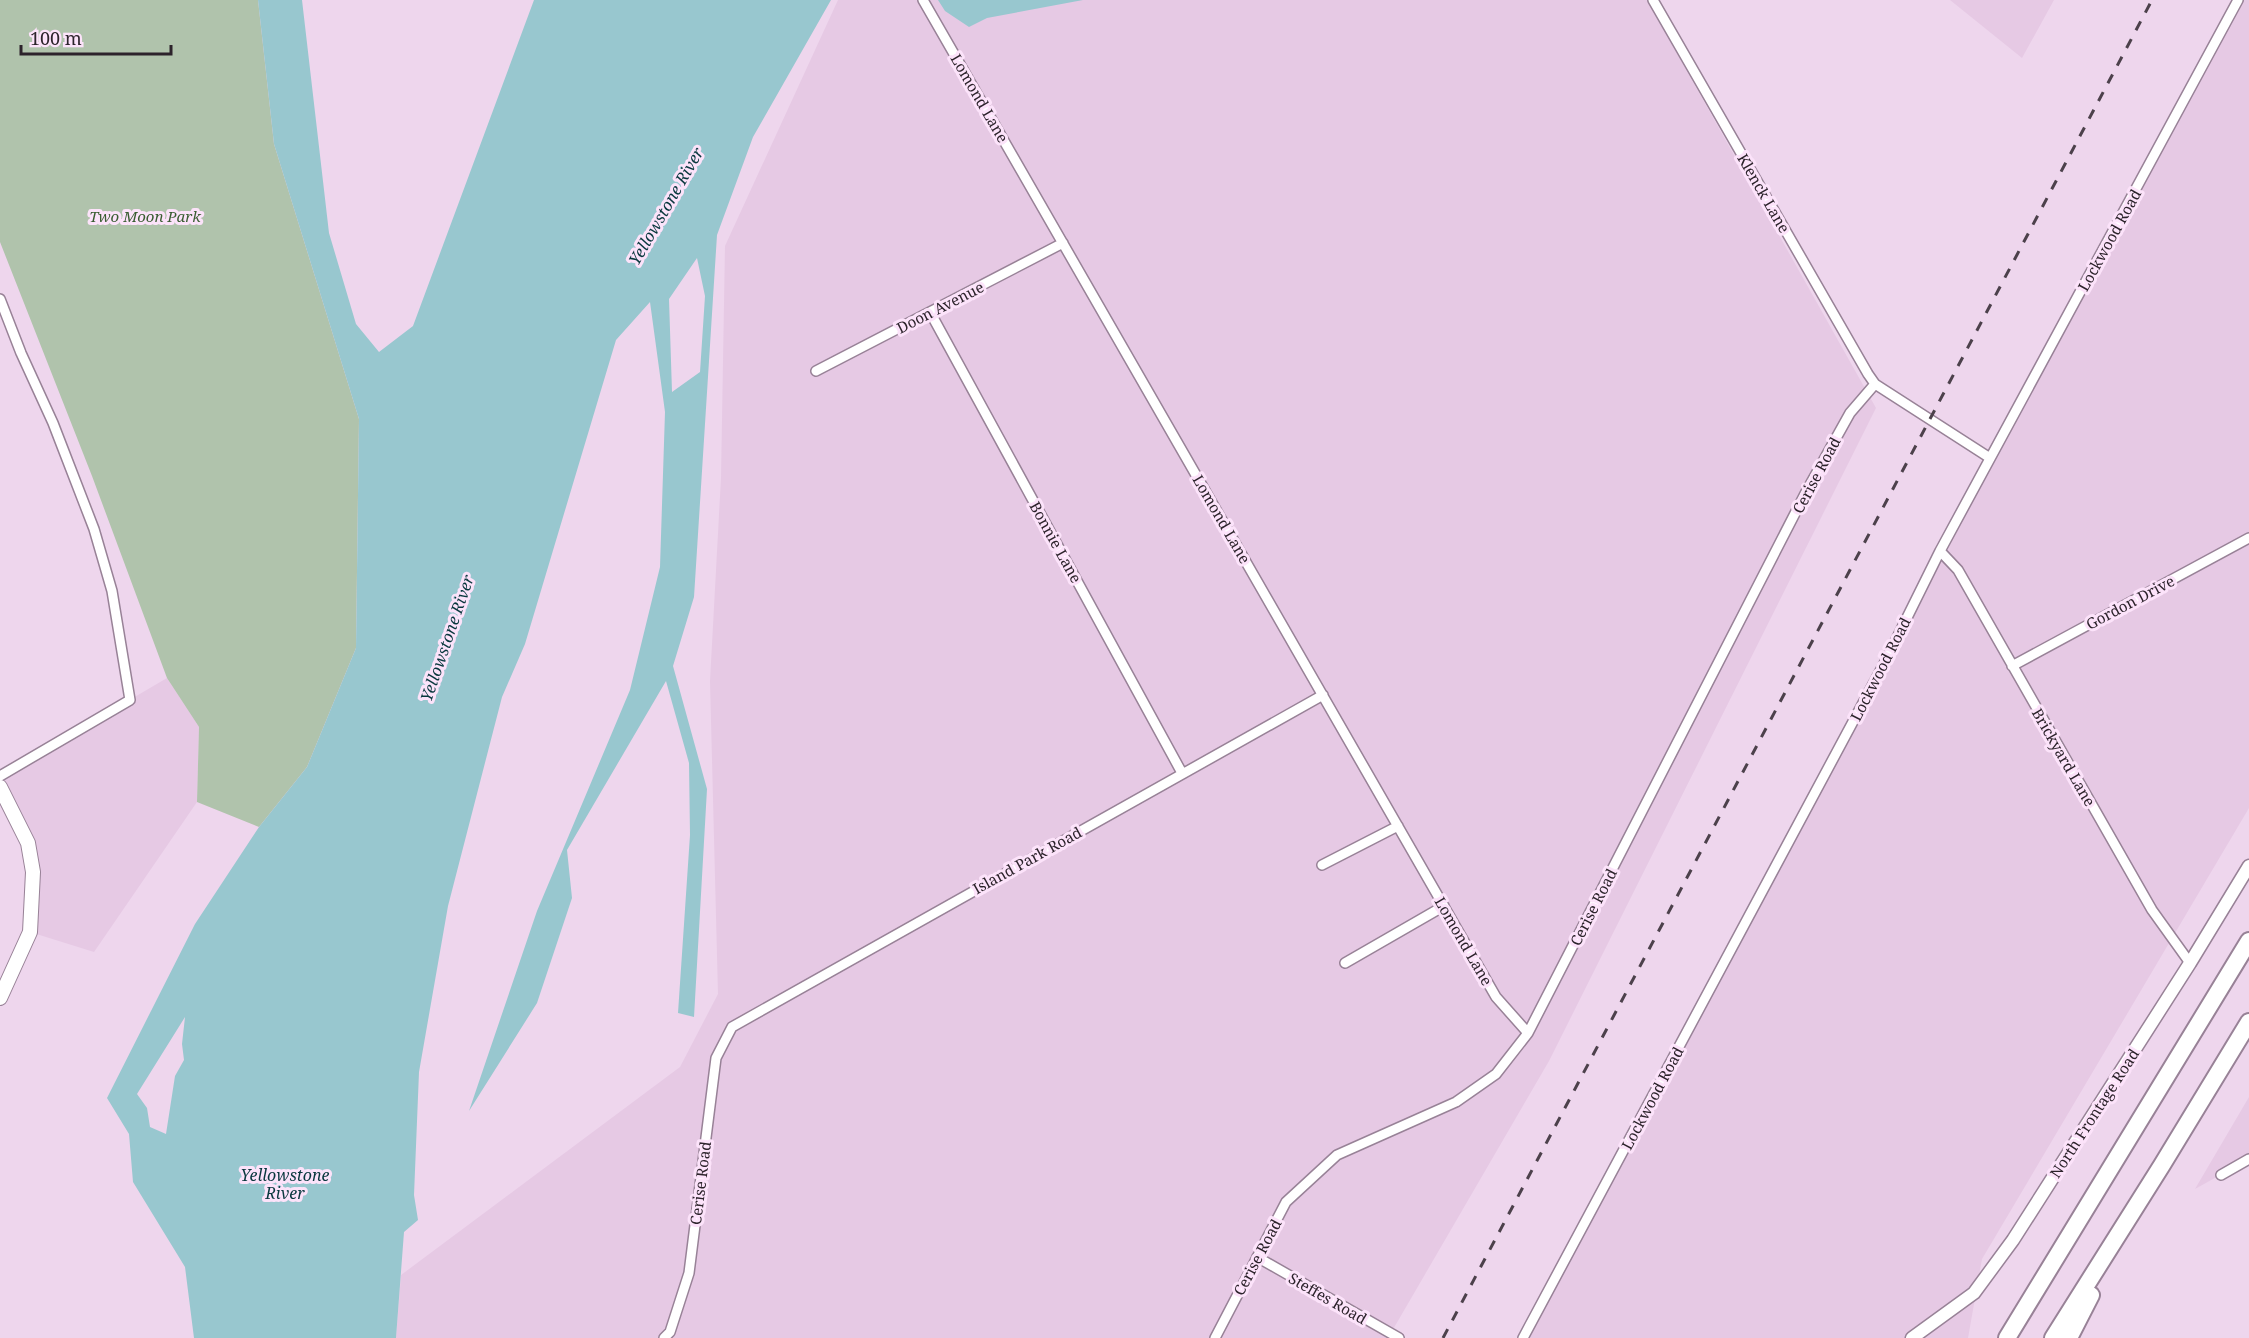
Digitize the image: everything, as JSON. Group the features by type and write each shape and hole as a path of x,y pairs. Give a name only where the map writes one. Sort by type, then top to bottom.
{"highway":[{"path":"2006,1338 2249,941"},
{"path":"2053,1338 2249,1022"},
{"path":"2069,1338 2162,1165"}],"main road":[{"path":"0,787 28,843 33,872 30,932 0,998"}],"street":[{"name":"Lomond Lane","path":"923,0 1496,997 1528,1033"},
{"name":"Klenck Lane","path":"1653,0 1875,384"},
{"name":"Lockwood Road","path":"1523,1338 1886,660 1940,551 2238,0"},
{"name":"Doon Avenue","path":"816,371 1063,243"},
{"path":"0,298 21,353 53,423 94,529 112,591 130,700 0,776"},
{"name":"Bonnie Lane","path":"930,312 1182,772"},
{"path":"1875,384 1990,458"},
{"name":"Cerise Road","path":"1215,1338 1286,1202 1337,1155 1456,1102 1496,1074 1528,1033 1806,492 1850,413 1875,384"},
{"name":"Gordon Drive","path":"2012,666 2249,538"},
{"name":"Brickyard Lane","path":"1940,551 1958,570 2151,910 2190,963"},
{"name":"Island Park Road","path":"732,1027 1182,772 1323,695"},
{"path":"1322,865 1398,826"},
{"name":"North Frontage Road","path":"1912,1338 1974,1293 2013,1240 2190,963 2249,866"},
{"path":"1345,963 1444,906"},
{"name":"Cerise Road","path":"664,1338 670,1332 689,1273 716,1059 732,1027"},
{"path":"2221,1175 2249,1160"},
{"name":"Steffes Road","path":"1257,1257 1399,1338"}],"shaded area":[{"path":"838,0 1647,0 1876,408 1549,1061 1388,1338 396,1338 401,1275 680,1067 718,994 710,681 721,478 725,246"},
{"path":"1950,0 2054,0 2022,58"},
{"path":"2238,0 2249,0 2249,808 1982,1259 1968,1338 1523,1338"},
{"path":"167,678 199,727 197,802 94,952 30,932 33,872 0,787 0,776"},
{"path":"2249,1097 2249,1159 2195,1189"}],"green space":[{"name":"Two Moon Park","path":"0,0 258,0 274,144 359,419 356,648 307,767 259,827 197,802 199,727 167,678 92,476 0,242"}],"water":[{"name":"Yellowstone River","path":"258,0 302,0 329,233 356,324 379,352 413,326 534,0 831,0 753,137 717,235 694,597 673,666 707,789 694,1017 678,1013 690,835 689,763 666,681 567,850 572,898 537,1003 469,1111 537,911 630,690 660,567 665,412 650,302 616,340 525,644 502,697 448,906 419,1072 414,1195 418,1220 404,1232 396,1338 194,1338 185,1267 133,1182 129,1134 107,1098 195,924 259,827 307,767 356,648 359,419 274,144","holes":["697,258 705,296 700,372 672,392 669,299","185,1017 182,1044 184,1060 175,1076 166,1134 150,1127 147,1108 137,1094"]},
{"path":"938,0 1083,0 987,18 969,27 945,11"}],"railway":[{"path":"1443,1338 2152,0"}]}
